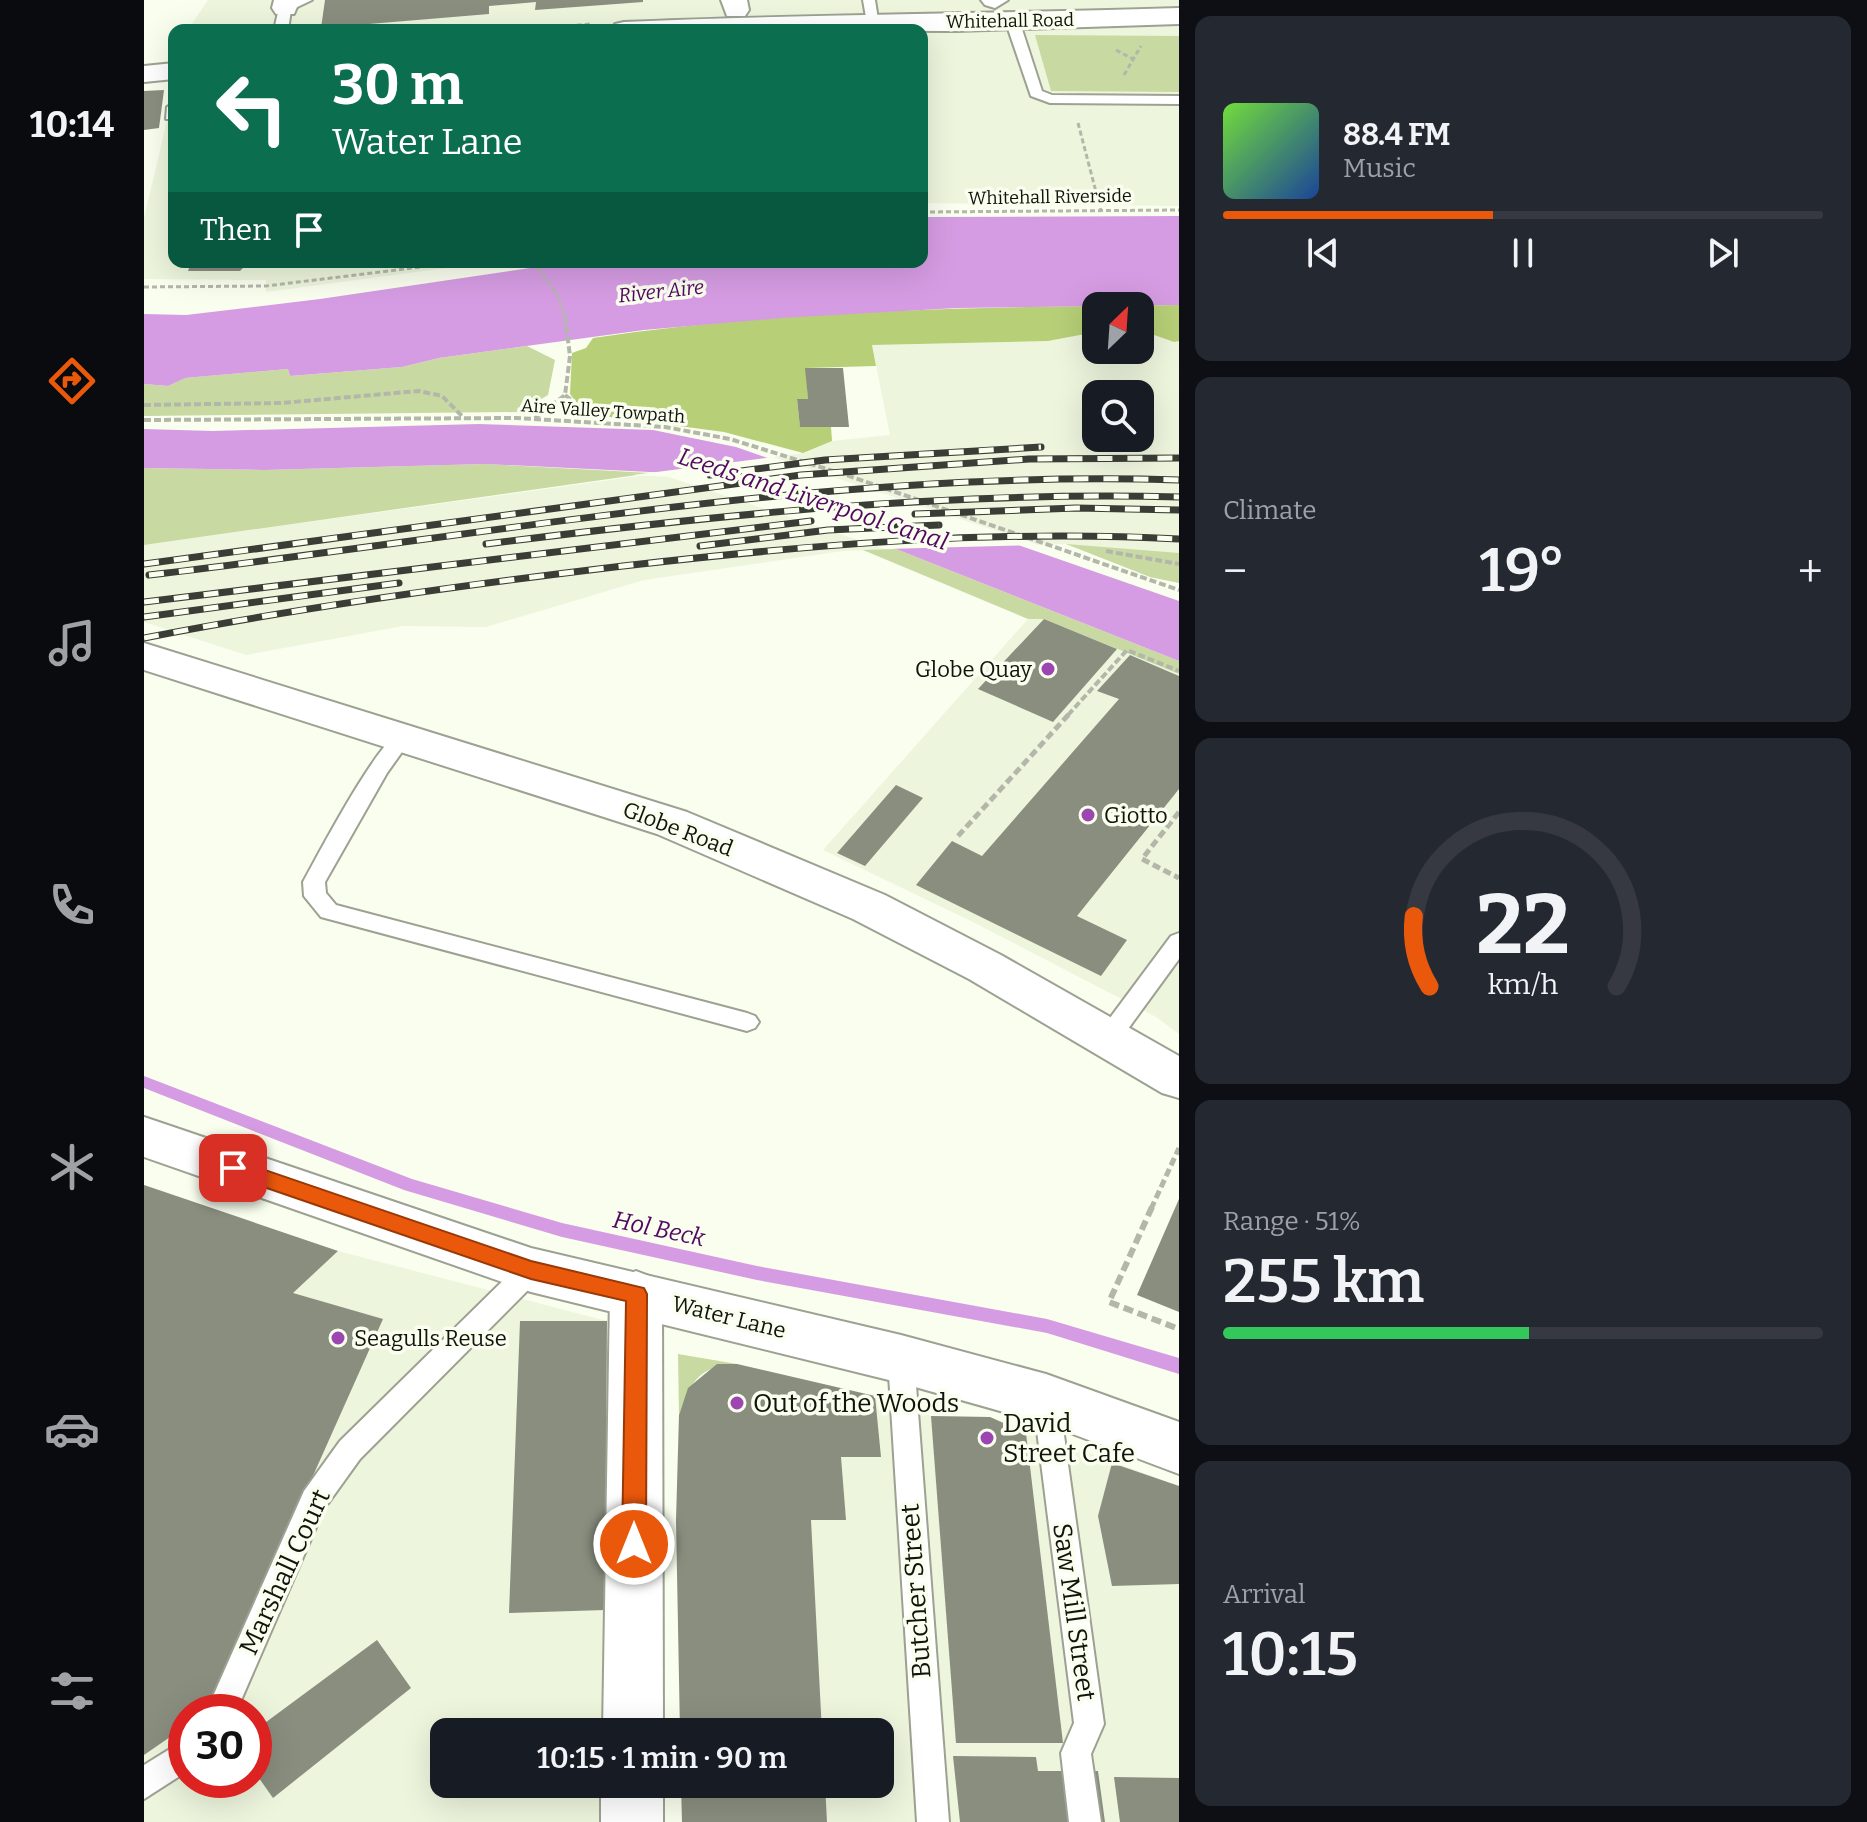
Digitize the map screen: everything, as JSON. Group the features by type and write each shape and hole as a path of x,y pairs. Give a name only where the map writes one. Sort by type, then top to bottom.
{"street":[{"name":"Whitehall Road","path":"707,24 872,12 1000,7 1171,19"},
{"path":"144,74 168,72"},
{"name":"Globe Road","path":"144,656 700,834 869,907 1109,1037 1179,1079"},
{"name":"Water Lane","path":"144,1137 531,1270 901,1359 1046,1399 1179,1448"},
{"path":"633,1718 636,1294"},
{"path":"632,1798 632,1822"}],"lane":[{"path":"1000,7 1036,93 1050,99 1179,100"},
{"path":"402,738 379,768 314,882 315,896 329,911 747,1022"},
{"path":"1109,1037 1179,942"},
{"name":"Marshall Court","path":"229,1694 314,1500 350,1450 531,1270"},
{"name":"Butcher Street","path":"901,1359 933,1822"},
{"name":"Saw Mill Street","path":"1046,1399 1089,1724 1076,1753 1085,1822"},
{"path":"144,1784 168,1767"}],"path":[{"path":"1109,100 1171,19"},
{"path":"584,24 594,23"},
{"path":"1071,100 1101,211"},
{"name":"Whitehall Riverside","path":"928,212 1179,210"},
{"path":"144,287 266,286 412,268"},
{"path":"535,418 565,395 570,332 555,285 539,268"},
{"path":"144,405 281,403 419,391 442,396 465,419"},
{"path":"565,395 597,421"},
{"name":"Aire Valley Towpath","path":"144,420 535,418 665,427 730,439 1063,548 1179,590"},
{"path":"1106,551 1179,564"},
{"path":"958,836 1127,650 1179,671"},
{"path":"1179,812 1142,859 1179,878"},
{"path":"1179,1148 1109,1302 1179,1329"}],"shaded area":[{"path":"208,0 1179,0 1179,206 928,203 928,24 192,24"},
{"path":"168,116 168,268 446,268 266,292 266,280 144,279 144,218"},
{"path":"1154,334 1179,341 1179,583 1150,577 1066,544 843,551 644,580 486,627 403,626 246,655 144,622 144,545 803,453 832,441 890,435 872,345 1048,341 1082,335 1082,364 1154,364"},
{"path":"1028,619 1044,619 1179,674 1179,1034 1156,1017 973,922 823,850"},
{"path":"144,1185 338,1251 607,1321 605,1718 430,1718 430,1798 605,1798 605,1822 144,1822"},
{"path":"717,1364 737,1364 875,1396 931,1416 990,1417 1179,1486 1179,1822 682,1822 681,1798 894,1798 894,1718 680,1718 688,1388"}],"green space":[{"path":"1035,35 1179,36 1179,92 1051,91"},
{"path":"1154,305 1179,305 1179,341 1154,335"},
{"path":"1082,306 1082,335 1048,341 872,345 876,366 806,368 808,399 797,400 800,426 831,427 832,441 803,453 724,432 603,416 576,402 570,394 572,353 586,348 593,338 781,317"},
{"path":"527,346 555,360 548,395 520,412 144,416 144,384 168,386 184,378 288,369 290,376 402,367 439,358"},
{"path":"485,464 651,473 144,545 144,468 264,470"},
{"path":"1066,544 1179,553 1179,583 1150,577"},
{"path":"896,549 1179,661 1179,674 1044,619 1028,619 863,550"},
{"path":"678,1354 737,1364 714,1368 698,1378 679,1415"}],"water":[{"name":"River Aire","path":"1179,216 1179,305 1154,305 1154,292 1082,292 1082,306 957,308 782,318 644,330 439,358 402,367 290,376 288,369 185,378 168,386 144,384 144,314 186,315 529,268 928,268 928,217"},
{"name":"Leeds and Liverpool Canal","path":"479,424 653,430 736,447 1179,601 1179,661 896,549 670,473 485,464 264,470 144,468 144,429 213,431"}],"pier":[{"path":"773,457 1038,545 885,549 669,477 633,475"}],"building":[{"path":"325,0 643,0 535,10 536,2 489,6 489,14 369,24 322,24"},
{"path":"164,90 159,128 144,130 144,91"},
{"path":"189,268 243,268 240,271 188,271"},
{"path":"805,368 843,368 849,427 800,427 797,399 808,399"},
{"name":"Globe Quay","path":"1044,619 1117,649 1053,722 978,689"},
{"name":"Giotto","path":"1130,655 1179,676 1179,789 1077,916 1127,940 1101,976 916,885 952,841 982,856 1119,699 1097,691"},
{"path":"896,785 923,798 865,866 837,853"},
{"path":"144,1185 338,1251 293,1293 383,1319 216,1694 168,1694 168,1738 144,1755"},
{"path":"1179,1199 1179,1312 1137,1295"},
{"path":"520,1321 607,1321 605,1610 509,1613"},
{"path":"717,1364 737,1364 875,1396 881,1457 841,1457 846,1520 811,1520 821,1718 680,1718 676,1520 679,1415 688,1388"},
{"path":"931,1416 990,1417 1026,1433 1063,1743 956,1743"},
{"path":"1112,1463 1179,1486 1179,1584 1112,1586 1098,1516"},
{"path":"377,1640 411,1688 273,1798 272,1718"},
{"path":"953,1756 1036,1757 1038,1771 1098,1771 1105,1822 960,1822"},
{"path":"1114,1777 1179,1778 1179,1822 1120,1822"},
{"path":"681,1798 826,1798 827,1822 682,1822"}],"waterway":[{"name":"Hol Beck","path":"144,1082 410,1185 562,1230 757,1273 1047,1326 1179,1366"}],"railway":[{"path":"710,475 825,460 1041,447"},
{"path":"144,564 801,475 1029,459 1179,458"},
{"path":"149,575 662,508 791,495 1049,479 1179,480"},
{"path":"486,544 832,507 1005,498 1179,497"},
{"path":"915,514 1076,508 1179,510"},
{"path":"144,602 811,521"},
{"path":"700,546 828,530 939,525"},
{"path":"144,638 263,616 443,589 762,552 970,538 1109,536 1179,539"},
{"path":"144,617 399,583"}],"place":[{"name":"Globe Quay","path":"1048,669"},
{"name":"Giotto","path":"1088,815"},
{"name":"Seagulls Reuse","path":"338,1338"},
{"name":"Out of the Woods","path":"737,1403"},
{"name":"David Street Cafe","path":"987,1438"}],"route":[{"path":"233,1168 531,1270 636,1294 634,1544"}]}
